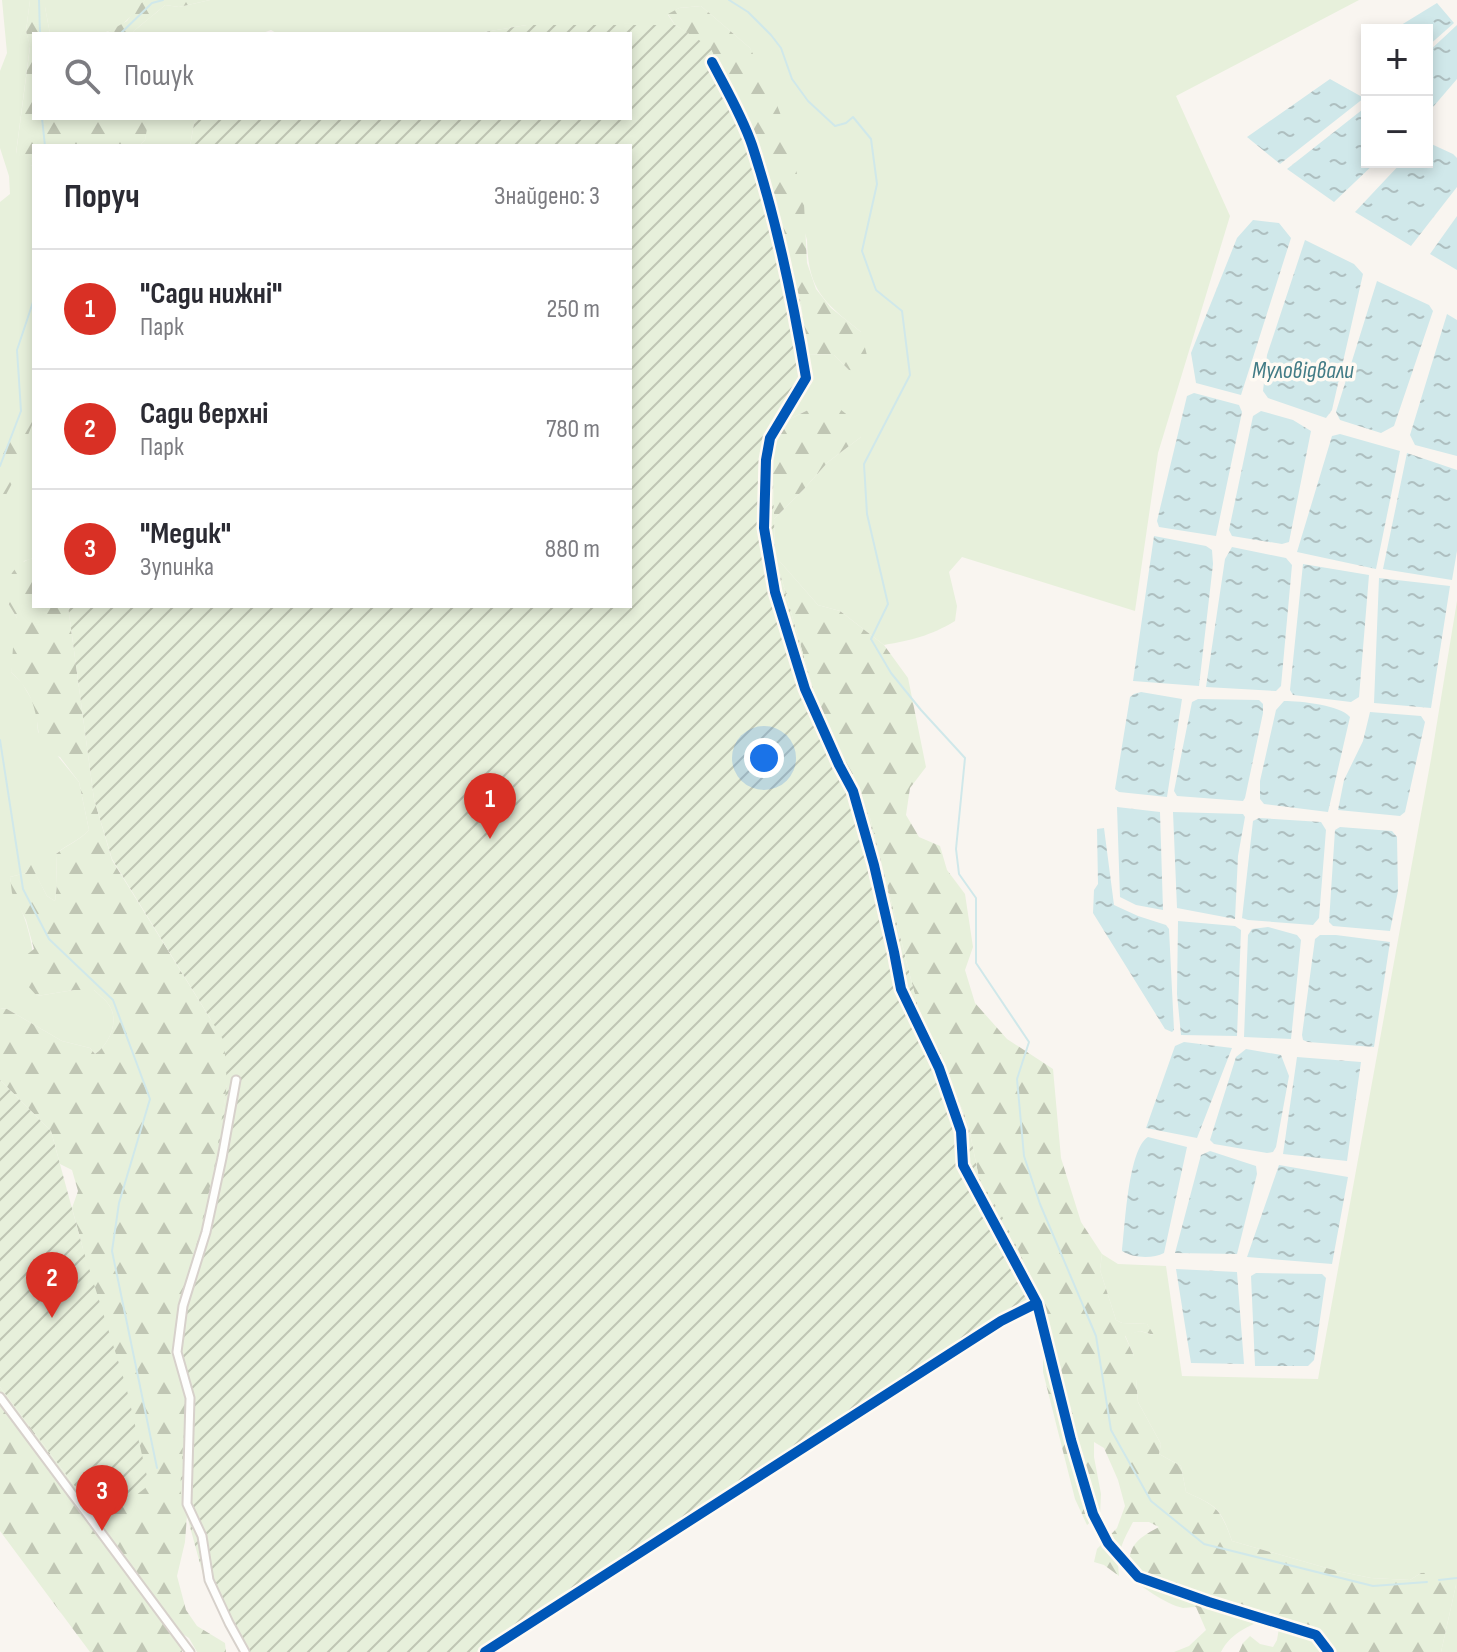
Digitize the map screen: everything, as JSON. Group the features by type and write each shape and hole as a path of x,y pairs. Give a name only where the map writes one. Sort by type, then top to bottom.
{"street":[{"path":"712,62 751,143 793,297 806,378 770,438 766,460 764,528 775,592 805,689 853,791 874,865 901,989 939,1068 961,1131 963,1165 1037,1303 1093,1514 1108,1543 1138,1577 1316,1635 1329,1652"},
{"path":"236,1080 206,1232 183,1306 177,1352 190,1398 187,1504 202,1536 209,1580 245,1652"},
{"path":"485,1652 1001,1321 1037,1303"},
{"path":"0,1397 190,1652"}],"green space":[{"path":"2,0 30,0 26,31 30,46 16,153 32,165 32,559 24,561 8,603 17,618 18,641 11,672 22,683 36,707 38,732 79,782 89,830 56,854 55,901 47,896 31,866 26,873 10,877 29,935 37,996 94,990 112,1011 111,1032 105,1045 95,1054 90,1048 62,1041 7,1009 0,1008 0,202 10,194 9,176 0,148 0,71 7,53"},
{"path":"30,0 45,0 50,32 32,32 32,120 146,120 148,123 145,140 141,144 32,144 32,165 23,164 16,154 30,47 26,31"},
{"path":"45,0 145,0 127,20 106,32 50,32"},
{"path":"145,0 210,0 179,7 165,5 133,32 108,32 127,21"},
{"path":"210,0 1359,0 1176,96 1230,216 1158,453 1135,611 962,557 949,572 957,606 955,621 921,637 884,645 840,611 818,605 775,556 774,519 828,462 861,437 808,410 788,420 810,385 807,354 834,355 849,370 861,332 828,303 815,284 807,240 750,48 701,6 679,8 668,15 675,25 527,25 484,32 133,32 165,5 179,7"},
{"path":"701,6 750,48 772,92 787,131 804,204 807,263 816,289 831,308 861,332 871,371 849,370 834,355 807,354 801,303 753,135 710,48 675,25 668,14 679,8"},
{"path":"527,25 675,25 710,47 753,135 801,303 810,385 772,444 775,556 824,727 870,818 918,1007 968,1123 979,1178 1003,1218 1043,1302 491,1652 240,1652 205,1582 180,1490 186,1402 172,1351 214,1169 227,1085 224,1041 112,859 94,799 68,608 632,608 632,144 190,144 195,120 632,120 632,32 484,32"},
{"path":"145,120 195,120 190,144 141,144 145,140"},
{"path":"831,402 850,417 861,437 828,462 774,519 772,444 788,420"},
{"path":"26,414 32,415 28,435 31,458 17,474 0,506 0,430 5,423"},
{"path":"775,556 818,605 840,611 884,645 908,678 926,767 910,788 906,815 919,837 940,846 947,870 965,894 973,947 965,970 975,1003 1007,1039 1053,1069 1061,1158 1081,1222 1102,1254 1100,1270 1116,1320 1147,1324 1154,1335 1140,1331 1125,1336 1134,1356 1153,1363 1136,1379 1138,1402 1161,1444 1159,1454 1181,1466 1186,1492 1216,1510 1232,1541 1371,1578 1410,1580 1421,1573 1447,1572 1456,1585 1441,1652 1239,1652 1250,1636 1260,1644 1273,1647 1280,1622 1272,1617 1236,1634 1221,1652 1174,1652 1189,1646 1206,1630 1196,1607 1183,1608 1169,1603 1127,1575 1134,1545 1159,1527 1149,1522 1133,1522 1119,1554 1119,1576 1094,1562 1097,1549 1117,1528 1125,1506 1118,1480 1104,1448 1094,1442 1101,1494 1100,1515 1087,1525 1075,1499 1043,1372 1043,1302 1029,1300 979,1178 968,1123 918,1007 870,818 824,727"},
{"path":"32,559 32,608 68,608 94,799 112,860 211,1020 256,1028 227,1085 187,1362 187,1515 177,1576 186,1610 197,1626 225,1643 226,1652 197,1652 189,1638 181,1633 179,1641 182,1652 90,1652 0,1531 0,1387 102,1522 83,1249 72,1208 78,1191 72,1170 60,1164 51,1131 0,1080 0,1008 7,1009 62,1041 90,1048 95,1054 108,1039 113,1025 109,1005 94,990 37,996 27,985 20,960 34,949 26,920 12,893 10,877 26,873 31,865 47,896 55,901 56,854 89,830 79,782 60,757 41,751 31,699 11,672 13,648 17,641 8,627 17,618 3,589 18,566"},
{"path":"1457,601 1457,1652 1441,1652 1456,1585 1421,1573 1410,1580 1371,1578 1232,1541 1216,1509 1186,1492 1181,1466 1159,1454 1161,1444 1138,1402 1134,1356 1125,1335 1140,1331 1153,1335 1147,1324 1116,1320 1100,1270 1102,1254 1118,1264 1166,1266 1182,1376 1318,1379"},
{"path":"0,1080 51,1131 83,1249 126,1386 149,1485 102,1522 0,1387"}],"water":[{"path":"1437,3 1454,23 1433,42 1433,24 1403,24"},
{"path":"1457,25 1457,79 1433,107 1433,96 1433,47"},
{"path":"1330,79 1361,96 1361,100 1280,164 1247,137"},
{"path":"1361,111 1361,168 1370,168 1334,202 1287,169"},
{"path":"1433,145 1457,158 1457,187 1411,246 1355,212 1396,168 1433,168"},
{"path":"1457,216 1457,270 1430,254"},
{"name":"Муловідвали","path":"1253,220 1279,223 1291,238 1241,395 1196,383 1191,353 1237,238"},
{"name":"Муловідвали","path":"1305,240 1354,264 1363,274 1332,410 1326,418 1268,398 1263,391 1267,355"},
{"name":"Муловідвали","path":"1377,281 1429,305 1433,311 1394,426 1381,433 1340,420 1336,412"},
{"path":"1447,314 1457,320 1457,456 1415,445 1410,435"},
{"name":"Муловідвали","path":"1194,393 1239,405 1242,412 1216,536 1159,527 1157,521 1187,396"},
{"name":"Муловідвали","path":"1261,411 1293,420 1311,431 1289,542 1282,544 1232,536 1229,530 1253,416"},
{"name":"Муловідвали","path":"1340,434 1400,451 1376,569 1297,552 1332,436"},
{"path":"1407,453 1457,470 1457,551 1452,580 1383,569"},
{"path":"1154,536 1206,546 1212,550 1199,686 1133,681"},
{"path":"1232,547 1286,558 1292,565 1281,686 1276,691 1206,687 1225,559"},
{"path":"1303,564 1369,575 1359,697 1351,702 1293,695 1290,690"},
{"path":"1379,578 1450,586 1431,708 1374,703"},
{"path":"1141,692 1182,699 1167,797 1115,789 1130,697"},
{"path":"1198,699 1259,700 1263,704 1243,801 1177,796 1174,791 1192,702"},
{"path":"1284,701 1329,707 1350,717 1328,812 1264,804 1260,799 1260,781 1276,710"},
{"path":"1370,712 1421,716 1425,722 1405,812 1400,816 1338,810 1344,780 1363,741"},
{"path":"1117,807 1160,812 1163,910 1136,905 1120,897"},
{"path":"1173,812 1243,814 1245,817 1238,856 1235,919 1177,908"},
{"path":"1259,818 1321,822 1326,830 1319,918 1313,925 1242,918 1253,821"},
{"path":"1340,827 1392,831 1397,837 1398,891 1390,931 1333,926 1329,922 1335,830"},
{"path":"1104,828 1114,905 1166,925 1169,929 1172,1032 1165,1029 1093,913 1094,890 1098,884 1097,829"},
{"path":"1178,921 1235,926 1241,930 1237,1036 1181,1035 1177,994"},
{"path":"1268,927 1297,935 1301,940 1291,1039 1244,1037 1248,935 1252,929"},
{"path":"1320,935 1390,942 1374,1047 1303,1040 1315,939"},
{"path":"1184,1042 1232,1048 1197,1138 1146,1128 1175,1046"},
{"path":"1246,1049 1281,1055 1289,1076 1273,1152 1214,1144 1210,1140 1236,1057"},
{"path":"1297,1057 1361,1062 1347,1161 1283,1154"},
{"path":"1148,1137 1187,1147 1164,1253 1143,1257 1122,1251 1132,1172 1141,1144"},
{"path":"1210,1151 1256,1166 1257,1174 1237,1254 1175,1253 1201,1155"},
{"path":"1279,1165 1348,1177 1332,1264 1247,1257"},
{"path":"1176,1269 1237,1272 1244,1364 1191,1363"},
{"path":"1256,1273 1322,1274 1326,1278 1314,1360 1308,1366 1255,1366 1251,1276"}],"waterway":[{"path":"39,0 40,32"},
{"path":"122,32 152,3 163,0"},
{"path":"729,0 748,12 771,35 781,48 792,79 808,101 835,126 853,117 871,139 877,184 862,251 876,290 902,311 910,375 864,464 867,514 888,604 871,639 891,673 965,758 956,849 959,874 976,898 976,963 1029,1042 1017,1079 1024,1156 1040,1204 1096,1336 1111,1430 1151,1501 1204,1544 1373,1586 1427,1582"},
{"path":"42,120 45,144"},
{"path":"0,466 21,411 17,350 32,305"},
{"path":"0,740 23,889 49,939 113,1000 150,1099 119,1203 112,1251 157,1468"},
{"path":"1439,1580 1457,1578"}],"cycle path":[{"path":"712,62 744,124 761,174 784,260 806,378 770,438 766,460 764,528 775,592 805,689 853,791 874,865 901,989 939,1068 961,1131 963,1165 1037,1303 1093,1514 1108,1543 1138,1577 1316,1635 1329,1652"},
{"path":"485,1652 1001,1321 1037,1303"}],"place":[{"name":"\"Сади нижні\"","path":"490,839"},
{"name":"Сади верхні","path":"52,1318"},
{"name":"\"Медик\"","path":"102,1531"}]}
